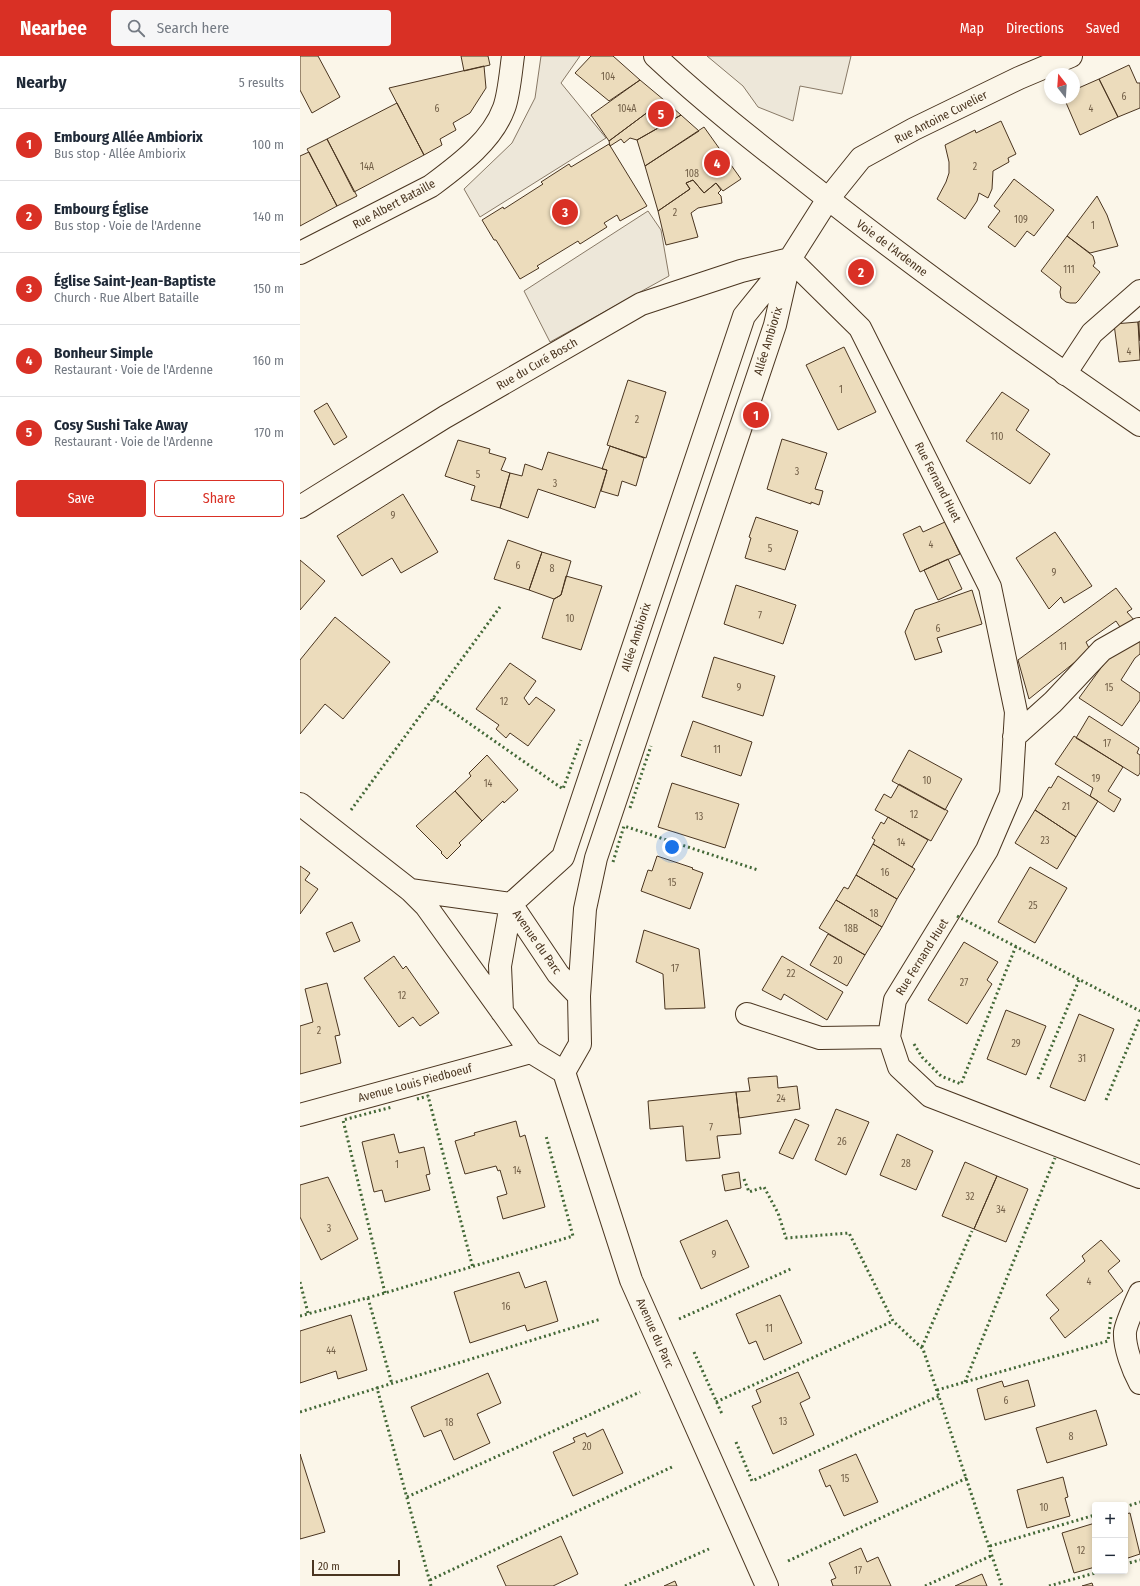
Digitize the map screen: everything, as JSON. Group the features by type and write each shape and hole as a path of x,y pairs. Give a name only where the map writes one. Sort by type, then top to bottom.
{"street":[{"name":"Rue Albert Bataille","path":"300,253 431,186 447,174 487,138 504,108 513,56"},
{"name":"Voie de l'Ardenne","path":"655,56 674,74 739,128 911,263 1140,426"},
{"name":"Rue Antoine Cuvelier","path":"828,199 861,158 914,129 1019,78 1071,56"},
{"name":"Allée Ambiorix","path":"511,904 563,857 744,316 790,259 828,199"},
{"name":"Allée Ambiorix","path":"579,996 585,909 596,858 775,325 790,259"},
{"name":"Rue du Curé Bosch","path":"300,507 445,417 641,304 741,270 790,259"},
{"name":"Rue Fernand Huet","path":"790,259 860,328 990,587 1016,712 1011,794 987,850 895,1000 889,1037 899,1067 930,1096 1140,1177"},
{"path":"1065,374 1092,333 1140,291"},
{"path":"1014,737 1053,702 1102,650 1139,628"},
{"path":"300,804 410,890 426,906 530,1052 564,1072 580,1044 579,996"},
{"name":"Avenue du Parc","path":"410,890 511,904 558,974 579,996"},
{"path":"502,1012 500,966 511,904"},
{"path":"747,1014 820,1038 889,1037"},
{"name":"Avenue Louis Piedboeuf","path":"300,1114 530,1052"},
{"name":"Avenue du Parc","path":"564,1072 631,1280 768,1586"},
{"path":"1140,1293 1125,1331 1128,1351 1140,1383"}],"shaded area":[{"path":"541,56 580,56 561,83 606,138 480,217 464,189 512,143 535,98"},
{"path":"707,56 851,56 842,94 800,86 793,121 758,107 743,86"},
{"path":"648,211 661,230 669,276 550,342 524,291"}],"building":[{"path":"300,56 318,56 340,97 312,113 300,90"},
{"path":"461,56 488,56 490,65 464,71"},
{"path":"591,56 613,56 640,80 609,101 575,73"},
{"path":"1129,65 1137,83 1140,83 1140,108 1118,117 1099,79"},
{"path":"484,66 486,88 470,113 453,123 456,130 440,139 442,145 424,155 389,88"},
{"path":"1099,79 1118,117 1080,135 1067,104 1080,104 1080,87"},
{"path":"640,80 664,100 609,141 591,115"},
{"path":"664,100 681,115 637,140 630,138 624,143 621,139 610,146 609,141"},
{"path":"397,103 424,155 354,192 327,139"},
{"path":"681,115 699,131 645,166 637,140"},
{"path":"1001,121 1016,154 1008,158 1009,162 993,171 992,189 988,198 979,193 977,201 965,219 937,199 949,173 949,162 945,145 975,130 976,133"},
{"path":"704,127 741,179 723,191 716,183 704,193 693,180 686,183 690,189 658,211 645,166"},
{"path":"327,139 357,196 337,206 307,149"},
{"path":"609,144 647,206 620,221 617,215 604,223 607,227 580,244 578,241 537,266 539,268 520,279 482,220 503,207 504,209 543,184 541,182 569,164 571,167"},
{"path":"309,152 337,206 300,226 300,156"},
{"path":"1014,179 1054,210 1034,236 1027,231 1015,247 988,227 1000,211 994,206"},
{"path":"693,180 704,193 716,183 721,190 718,193 721,196 722,203 698,208 691,213 698,237 666,245 658,211 690,189 686,183"},
{"path":"1097,196 1107,215 1118,246 1090,253 1067,236"},
{"path":"1067,236 1093,256 1095,263 1093,266 1100,272 1076,303 1066,302 1061,298 1061,287 1041,271"},
{"path":"1140,321 1140,341 1138,322"},
{"path":"1138,322 1140,360 1119,362 1114,324"},
{"path":"844,347 876,412 838,430 806,365"},
{"path":"628,380 666,392 646,458 607,445"},
{"path":"1002,392 1029,410 1016,430 1050,454 1030,484 966,441"},
{"path":"327,403 347,437 334,445 314,411"},
{"path":"782,439 827,453 815,489 823,491 819,505 811,502 811,504 767,489"},
{"path":"458,440 490,449 489,453 506,458 501,470 510,473 500,508 471,500 475,486 445,476"},
{"path":"610,446 644,458 636,486 622,481 618,496 601,491 607,470 602,469"},
{"path":"548,452 607,470 595,508 538,489 528,518 500,508 510,473 522,476 525,464 542,470"},
{"path":"403,494 438,552 401,573 392,558 362,576 337,536"},
{"path":"756,517 798,531 785,570 745,558 751,538 749,537"},
{"path":"945,522 960,554 920,572 903,534 920,526 923,532"},
{"path":"1055,532 1092,586 1064,603 1061,597 1049,609 1016,558"},
{"path":"508,540 542,552 529,590 494,579"},
{"path":"542,552 571,561 561,595 554,599 529,590"},
{"path":"948,559 962,589 938,600 924,570"},
{"path":"300,560 325,581 300,610"},
{"path":"566,576 602,586 581,650 542,638 554,599 561,595"},
{"path":"736,585 796,605 783,644 724,624"},
{"path":"1116,588 1132,609 1127,612 1134,620 1122,630 1116,621 1086,642 1090,650 1029,699 1018,660"},
{"path":"972,590 982,624 937,638 942,652 915,660 905,632 915,610"},
{"path":"335,617 390,662 343,719 325,704 300,734 300,660"},
{"path":"1133,637 1140,641 1140,654 1135,658 1121,680 1140,693 1140,700 1122,726 1079,698 1106,661"},
{"path":"714,657 775,676 763,716 702,697"},
{"path":"510,663 536,681 524,698 529,705 536,697 555,710 528,746 510,733 506,738 496,729 499,725 476,709"},
{"path":"1089,716 1139,748 1137,753 1140,755 1140,773 1138,776 1076,738"},
{"path":"693,721 752,742 741,776 681,756"},
{"path":"1074,736 1123,767 1108,791 1121,799 1114,812 1090,796 1093,788 1055,764"},
{"path":"909,750 962,779 945,810 892,781"},
{"path":"487,755 518,790 504,803 503,801 482,821 455,791 471,776 469,773"},
{"path":"1058,776 1098,801 1076,837 1035,810 1049,787 1051,788"},
{"path":"672,783 739,804 725,848 658,827"},
{"path":"899,784 948,811 931,841 875,810 884,794 891,798"},
{"path":"455,791 482,821 459,843 461,845 447,859 416,826"},
{"path":"1035,810 1076,837 1057,869 1015,843"},
{"path":"888,817 928,840 912,867 873,844 875,840 872,838 881,822 884,824"},
{"path":"873,844 915,869 897,899 856,875"},
{"path":"657,856 693,868 692,869 703,873 690,909 641,891 648,870 652,871"},
{"path":"300,866 310,873 305,880 318,889 300,914"},
{"path":"1030,867 1067,888 1035,943 998,922"},
{"path":"856,875 897,899 882,927 836,900 844,887 848,889"},
{"path":"836,900 882,927 865,955 819,928"},
{"path":"352,922 360,941 334,952 326,933"},
{"path":"644,930 699,949 705,1008 665,1009 663,974 636,962"},
{"path":"828,934 865,955 847,986 810,965"},
{"path":"964,942 998,962 987,980 992,984 967,1024 928,1000"},
{"path":"394,956 403,969 406,966 439,1013 420,1026 413,1017 399,1027 364,978"},
{"path":"782,956 843,992 827,1020 784,994 781,1000 762,990"},
{"path":"327,983 340,1035 335,1036 341,1063 300,1074 300,1026 313,1022 305,989"},
{"path":"1006,1010 1046,1026 1026,1075 987,1059"},
{"path":"1079,1014 1114,1029 1085,1101 1050,1087"},
{"path":"777,1076 778,1088 797,1086 800,1109 739,1118 736,1092 750,1091 748,1078"},
{"path":"736,1092 741,1134 717,1136 720,1158 686,1161 683,1126 650,1129 648,1101"},
{"path":"836,1109 869,1122 846,1175 815,1160"},
{"path":"795,1119 809,1125 793,1159 779,1153"},
{"path":"516,1121 520,1137 525,1135 545,1207 503,1219 497,1197 507,1194 500,1170 498,1171 496,1166 465,1174 455,1141 475,1135 474,1133"},
{"path":"394,1134 399,1153 424,1147 430,1174 426,1175 430,1190 385,1202 382,1190 374,1192 362,1142"},
{"path":"897,1134 933,1151 916,1190 880,1175"},
{"path":"965,1162 997,1176 974,1229 942,1216"},
{"path":"739,1172 741,1188 725,1191 722,1175"},
{"path":"997,1176 1028,1189 1006,1242 974,1229"},
{"path":"328,1177 358,1239 321,1260 300,1217 300,1185"},
{"path":"727,1220 749,1267 701,1289 680,1241"},
{"path":"1101,1240 1120,1261 1108,1271 1123,1291 1065,1338 1050,1318 1059,1310 1046,1295 1085,1261 1082,1256"},
{"path":"519,1272 525,1288 546,1281 558,1321 527,1331 525,1325 470,1343 454,1292"},
{"path":"780,1295 802,1343 764,1360 756,1341 749,1344 736,1314"},
{"path":"351,1315 367,1370 338,1379 336,1371 300,1383 300,1331"},
{"path":"798,1372 810,1398 800,1403 814,1435 773,1454 752,1406 761,1402 756,1390"},
{"path":"488,1373 501,1403 477,1414 490,1443 454,1460 441,1430 424,1437 411,1407"},
{"path":"1028,1380 1035,1406 985,1420 977,1389 1002,1381 1004,1387"},
{"path":"1096,1410 1107,1445 1047,1463 1036,1428"},
{"path":"603,1429 623,1473 573,1496 553,1452 575,1442 573,1438 585,1433 587,1437"},
{"path":"300,1454 325,1532 300,1539"},
{"path":"856,1454 878,1502 844,1516 830,1485 826,1487 819,1470"},
{"path":"1063,1477 1068,1497 1065,1498 1070,1516 1027,1528 1017,1490"},
{"path":"1128,1513 1130,1513 1140,1554 1128,1558 1128,1538"},
{"path":"1092,1524 1092,1568 1074,1573 1062,1533"},
{"path":"561,1536 578,1574 553,1586 506,1586 497,1566"},
{"path":"861,1548 867,1562 878,1557 891,1586 833,1586 831,1580 836,1578 829,1563"},
{"path":"982,1574 987,1586 955,1586"},
{"path":"675,1581 677,1586 664,1586"},
{"path":"1092,1583 1093,1586 1082,1586"}],"hedge":[{"path":"351,810 500,607"},
{"path":"433,698 563,789 581,740"},
{"path":"630,808 651,746"},
{"path":"613,862 624,826 758,870"},
{"path":"957,916 1140,1011"},
{"path":"914,1044 922,1057 941,1076 961,1084 1016,946"},
{"path":"1038,1079 1079,980"},
{"path":"1106,1100 1140,1018"},
{"path":"417,1099 428,1096 473,1268"},
{"path":"385,1293 343,1120 392,1107"},
{"path":"300,1316 385,1293 573,1236 546,1136"},
{"path":"965,1382 1055,1158"},
{"path":"744,1179 749,1192 764,1187 778,1213 786,1238 849,1233 893,1321 923,1349 1002,1586"},
{"path":"922,1347 972,1231"},
{"path":"679,1319 793,1268"},
{"path":"300,1282 308,1313"},
{"path":"368,1298 392,1384"},
{"path":"937,1390 1108,1341 1111,1316"},
{"path":"431,1586 377,1388 601,1319"},
{"path":"716,1402 893,1321"},
{"path":"694,1352 722,1414"},
{"path":"300,1412 377,1388"},
{"path":"407,1497 640,1392"},
{"path":"736,1442 752,1481 939,1396"},
{"path":"430,1580 672,1467"},
{"path":"788,1561 967,1478"},
{"path":"1128,1506 1140,1502"},
{"path":"990,1546 1092,1516"},
{"path":"625,1586 709,1549"},
{"path":"925,1586 993,1555"},
{"path":"1128,1563 1140,1560"},
{"path":"1049,1586 1092,1574"}],"place":[{"name":"Cosy Sushi Take Away","path":"661,114"},
{"name":"Bonheur Simple","path":"717,163"},
{"name":"Église Saint-Jean-Baptiste","path":"565,212"},
{"name":"Embourg Église","path":"861,272"},
{"name":"Embourg Allée Ambiorix","path":"756,415"}]}
